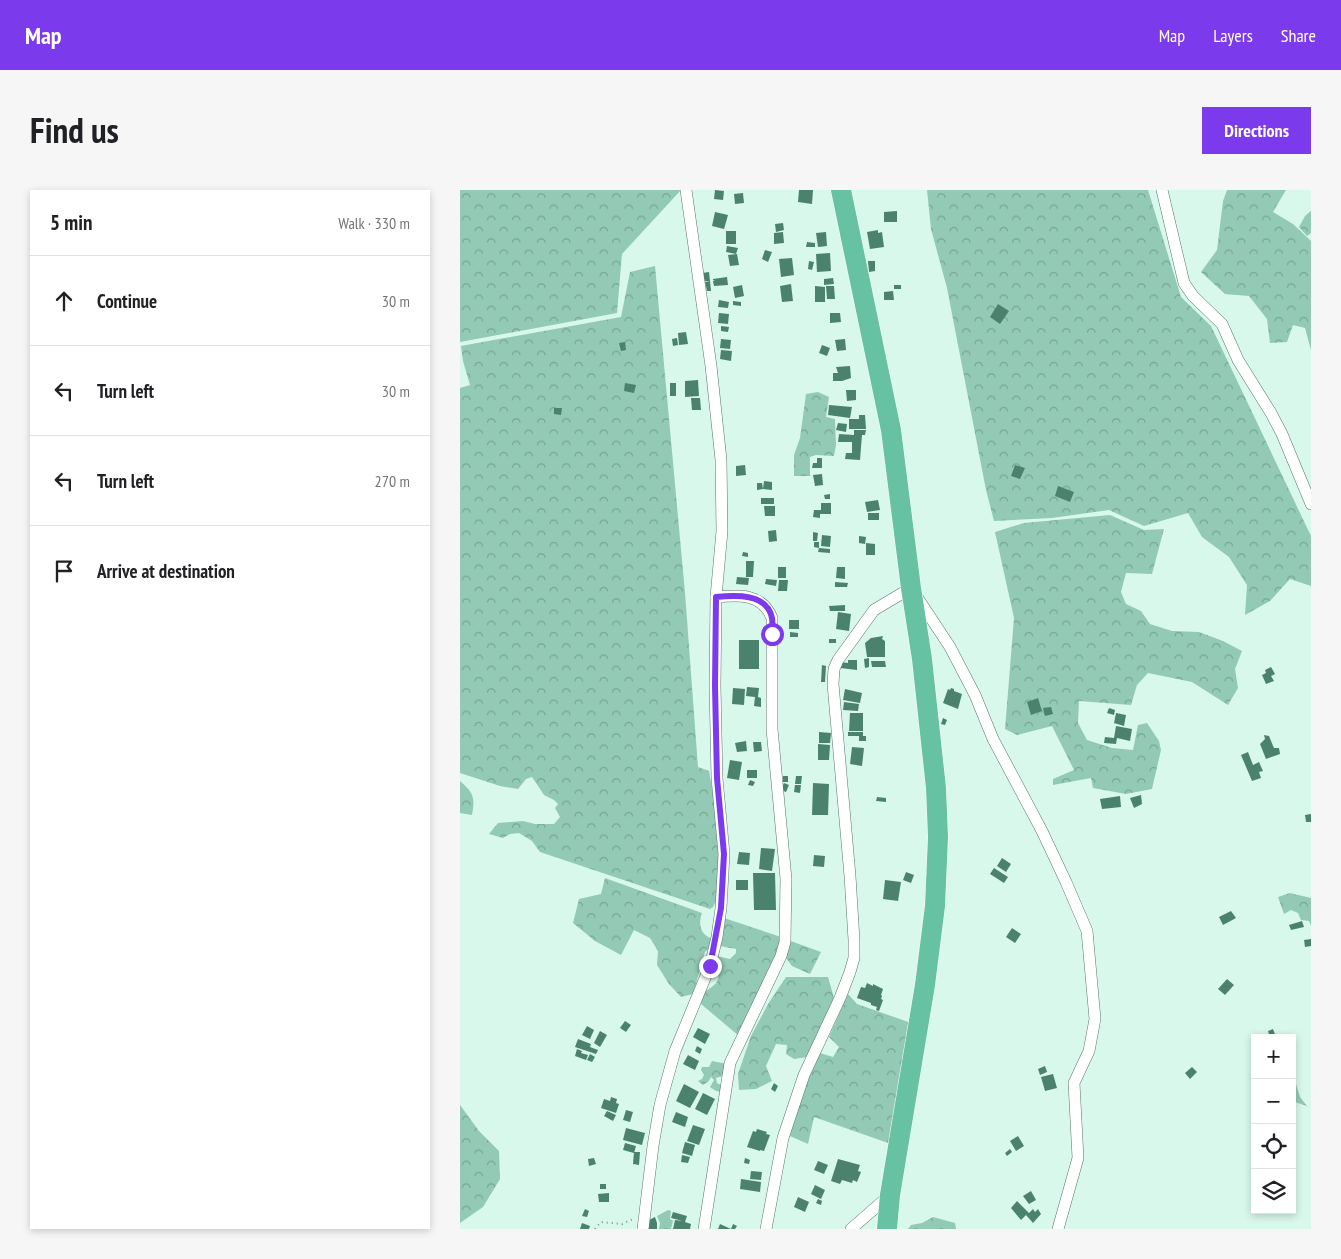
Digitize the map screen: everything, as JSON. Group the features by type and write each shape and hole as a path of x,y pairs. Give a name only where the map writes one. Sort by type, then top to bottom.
{"highway":[{"path":"841,190 891,430 922,659 936,788 938,837 935,906 925,985 890,1195 887,1229"}],"street":[{"path":"644,1229 644,1215 660,1105 678,1042 710,966 721,908 724,854 717,778 715,686 716,597 722,531 721,460 711,366 686,190"},
{"path":"1162,190 1184,283 1193,296 1222,324 1238,360 1282,434 1311,504"},
{"path":"766,1229 783,1138 804,1075 840,998 854,958 850,876 833,684 834,669 838,660 874,610 882,603 911,588 950,647 975,695 992,739 1042,831 1087,931 1095,1019 1089,1051 1074,1083 1078,1158 1058,1229"},
{"path":"704,1229 730,1063 781,956 785,942 786,879 772,728 772,618 768,608 754,599 734,595 716,597"},
{"path":"851,1229 890,1195"}],"path":[{"path":"595,1229 602,1222 622,1224 644,1215"}],"green space":[{"path":"460,190 681,190 622,254 617,313 460,342"},
{"path":"927,190 1148,190 1181,297 1211,326 1311,536 1311,586 1290,579 1270,601 1245,615 1247,585 1229,557 1202,537 1188,513 1144,526 1109,510 1052,518 994,521 986,490 947,288 931,229"},
{"path":"1227,190 1286,190 1273,212 1293,224 1311,241 1311,350 1305,328 1293,325 1287,342 1270,343 1267,319 1249,296 1225,294 1201,272 1217,250 1223,201"},
{"path":"1311,211 1311,233 1307,236 1299,227 1305,216"},
{"path":"655,266 685,593 698,767 709,771 720,832 719,895 710,909 540,852 532,841 519,833 510,834 503,838 489,834 498,823 523,821 535,824 554,824 560,817 555,808 558,804 544,795 532,777 526,779 518,789 500,786 460,773 460,388 470,385 461,346 621,317 630,272"},
{"path":"818,392 829,397 826,417 835,419 836,445 834,456 816,455 810,457 810,476 794,476 794,455 800,438 806,394"},
{"path":"1110,515 1144,530 1164,529 1152,574 1126,573 1121,592 1126,604 1141,611 1150,624 1172,631 1199,632 1242,651 1235,669 1238,688 1228,705 1192,682 1148,673 1137,685 1131,705 1079,701 1078,723 1087,740 1112,748 1133,750 1138,725 1147,723 1159,741 1161,750 1152,789 1126,794 1093,788 1091,778 1053,785 1053,779 1074,770 1052,726 1017,735 1005,729 1014,618 995,532 1024,523"},
{"path":"460,781 471,793 472,815 460,813"},
{"path":"605,878 702,913 701,929 705,935 713,939 712,945 705,952 693,994 681,997 669,984 657,965 658,951 650,938 634,930 621,955 595,941 573,923 579,899 601,894"},
{"path":"1290,893 1311,898 1311,926 1309,921 1301,920 1298,913 1291,910 1284,914 1278,897"},
{"path":"724,918 781,937 777,959 739,1036 701,1004 704,992 718,980 716,956 730,959 736,953 736,949 720,946"},
{"path":"788,940 821,952 810,974 792,966 783,954"},
{"path":"786,977 828,977 834,998 807,1057 794,1059 786,1054 787,1045 776,1044 766,1066 772,1081 756,1089 739,1090 738,1074 751,1036 768,1004"},
{"path":"848,994 857,1004 914,1024 891,1144 814,1117 808,1144 790,1136 804,1087 820,1053 833,1057 839,1047 829,1037"},
{"path":"712,1061 727,1064 726,1075 716,1078 717,1083 723,1086 723,1092 716,1091 710,1087 714,1080 711,1077 703,1085 698,1081 704,1075 701,1070 702,1067 709,1067"},
{"path":"1296,1084 1300,1097 1307,1106 1296,1102"},
{"path":"460,1105 479,1131 499,1151 500,1179 483,1207 460,1223"},
{"path":"668,1210 671,1211 670,1219 673,1221 671,1229 659,1229 660,1223 657,1216"},
{"path":"933,1217 955,1223 956,1229 908,1229 911,1225 922,1223"}],"building":[{"path":"715,190 724,191 723,200 714,199"},
{"path":"799,190 813,190 812,204 798,202"},
{"path":"743,193 744,203 735,204 734,194"},
{"path":"897,211 897,222 884,222 884,212"},
{"path":"715,212 728,215 724,229 712,226"},
{"path":"783,223 784,230 776,232 775,224"},
{"path":"878,230 878,233 882,232 884,247 870,249 867,232"},
{"path":"726,231 736,231 736,244 726,244"},
{"path":"783,232 784,243 774,244 774,233"},
{"path":"826,232 827,246 818,247 816,233"},
{"path":"807,242 815,243 815,247 806,247"},
{"path":"727,246 738,248 736,254 726,252"},
{"path":"765,250 772,252 768,262 762,259"},
{"path":"830,253 831,271 817,272 816,254"},
{"path":"737,254 739,265 730,266 728,255"},
{"path":"792,258 794,275 781,277 779,259"},
{"path":"809,261 814,262 812,270 808,269"},
{"path":"868,261 875,261 875,271 869,272"},
{"path":"709,272 710,281 704,281 702,273"},
{"path":"727,277 728,285 714,286 713,281 715,281 713,279"},
{"path":"833,278 834,284 824,285 824,279"},
{"path":"710,281 711,291 707,291 705,282"},
{"path":"791,284 793,301 782,302 780,286"},
{"path":"742,285 744,296 735,298 733,287"},
{"path":"894,285 901,285 901,289 894,289"},
{"path":"815,286 825,287 825,302 815,302"},
{"path":"826,286 834,286 835,299 827,299"},
{"path":"893,291 894,300 884,300 884,292"},
{"path":"719,300 729,302 728,308 718,307"},
{"path":"733,301 741,302 741,306 733,305"},
{"path":"998,304 1009,311 1000,324 990,317"},
{"path":"719,313 729,314 728,324 718,323"},
{"path":"830,313 840,313 841,322 830,323"},
{"path":"721,326 729,327 728,332 721,331"},
{"path":"686,332 688,344 679,345 678,333"},
{"path":"677,338 678,345 673,346 672,339"},
{"path":"721,339 731,340 730,349 720,348"},
{"path":"845,339 846,350 837,351 835,340"},
{"path":"625,342 626,350 621,351 619,343"},
{"path":"822,345 830,348 827,356 819,353"},
{"path":"721,350 732,351 731,361 720,359"},
{"path":"850,366 851,378 833,381 833,373 838,373 836,367"},
{"path":"698,380 699,396 685,397 685,381"},
{"path":"625,383 636,385 634,393 624,391"},
{"path":"670,383 676,383 676,396 670,396"},
{"path":"846,390 856,390 856,400 847,401"},
{"path":"691,398 700,398 701,410 692,410"},
{"path":"829,405 852,407 850,418 828,415"},
{"path":"554,408 562,408 561,415 554,414"},
{"path":"859,415 865,415 866,429 849,429 849,419 859,419"},
{"path":"838,423 847,424 846,432 836,430"},
{"path":"854,430 866,430 865,435 862,435 860,460 845,459 846,453 852,453 852,442 838,442 839,434 854,435"},
{"path":"817,458 822,458 822,468 812,468 813,463 817,463"},
{"path":"745,465 746,475 736,476 736,466"},
{"path":"1015,465 1025,468 1020,479 1011,476"},
{"path":"822,474 823,485 815,486 813,475"},
{"path":"764,481 772,482 772,490 763,489"},
{"path":"757,483 762,483 763,489 757,490"},
{"path":"1058,486 1074,492 1070,502 1055,496"},
{"path":"830,494 830,499 825,499 824,495"},
{"path":"761,498 774,498 774,504 761,504"},
{"path":"878,500 880,510 867,512 865,502"},
{"path":"821,503 831,503 831,514 820,514 820,518 813,517 814,510 821,510"},
{"path":"764,506 775,506 775,516 765,516"},
{"path":"868,513 879,513 879,520 868,520"},
{"path":"776,530 777,541 769,542 768,531"},
{"path":"813,532 818,533 817,541 813,541"},
{"path":"822,535 831,536 830,547 821,546"},
{"path":"859,536 866,537 865,544 859,543"},
{"path":"814,542 819,542 819,548 814,547"},
{"path":"866,543 875,544 875,555 866,555"},
{"path":"819,548 830,549 830,553 818,552"},
{"path":"743,552 748,553 748,557 742,556"},
{"path":"746,561 754,561 753,577 746,577"},
{"path":"778,567 786,567 786,578 778,578"},
{"path":"837,567 845,567 845,579 836,578"},
{"path":"737,577 749,578 748,585 736,584"},
{"path":"766,579 777,580 776,586 765,584"},
{"path":"779,580 788,580 787,591 778,591"},
{"path":"835,582 848,583 847,587 835,587"},
{"path":"845,605 845,611 830,611 829,606"},
{"path":"838,612 851,614 849,631 836,629"},
{"path":"789,620 799,620 799,629 789,629"},
{"path":"790,632 798,633 798,637 790,637"},
{"path":"883,636 882,639 885,641 885,657 867,657 865,643 871,638"},
{"path":"829,639 836,639 836,643 829,643"},
{"path":"739,640 759,640 759,669 739,669"},
{"path":"869,658 869,667 865,668 864,659"},
{"path":"848,660 857,660 857,670 840,668 841,662 848,663"},
{"path":"871,661 885,661 886,667 872,667"},
{"path":"822,665 826,666 825,682 821,682"},
{"path":"1271,667 1275,674 1271,676 1274,681 1266,684 1262,675 1266,673 1265,670"},
{"path":"747,687 759,688 758,697 761,698 761,707 754,706 755,697 746,696"},
{"path":"733,688 745,689 744,705 732,704"},
{"path":"951,688 962,694 958,709 943,703 948,689 950,690"},
{"path":"845,689 862,693 860,703 843,700"},
{"path":"1038,698 1042,711 1031,715 1027,702"},
{"path":"844,702 859,704 858,711 843,710"},
{"path":"1051,707 1053,714 1045,716 1043,708"},
{"path":"1109,708 1115,710 1114,715 1107,713"},
{"path":"850,713 863,713 863,731 849,731"},
{"path":"1116,713 1126,715 1124,726 1114,723"},
{"path":"943,718 947,720 945,725 941,724"},
{"path":"1116,726 1132,729 1130,741 1117,738 1116,744 1104,743 1105,737 1114,738"},
{"path":"819,732 831,733 830,743 819,743"},
{"path":"848,732 863,732 863,736 866,736 866,741 859,741 859,736 848,736"},
{"path":"1264,735 1269,736 1274,748 1279,748 1280,754 1266,759 1260,744 1265,739"},
{"path":"746,741 747,751 737,752 735,743"},
{"path":"753,742 761,742 762,751 754,752"},
{"path":"818,744 830,745 829,760 818,760"},
{"path":"852,747 864,748 862,766 850,764"},
{"path":"1248,752 1253,765 1259,762 1263,771 1259,772 1261,778 1252,781 1241,755"},
{"path":"730,760 742,762 739,780 727,778"},
{"path":"747,770 757,770 757,778 747,778"},
{"path":"783,776 788,776 788,782 783,782"},
{"path":"796,776 802,776 801,784 795,784"},
{"path":"750,780 755,782 753,786 748,785"},
{"path":"784,783 789,785 786,792 781,790"},
{"path":"813,783 829,784 828,815 812,815"},
{"path":"795,785 801,785 800,793 794,792"},
{"path":"1141,795 1142,804 1134,808 1130,798"},
{"path":"1120,796 1121,807 1102,809 1100,799"},
{"path":"877,797 886,798 886,802 876,801"},
{"path":"1311,814 1311,822 1306,822 1305,815"},
{"path":"761,848 775,849 772,871 759,869"},
{"path":"739,852 750,853 749,865 737,864"},
{"path":"814,855 825,856 824,867 813,866"},
{"path":"1002,858 1011,864 1006,872 997,866"},
{"path":"994,868 1008,877 1004,883 990,874"},
{"path":"906,872 914,875 911,883 903,880"},
{"path":"753,873 775,873 776,910 754,910"},
{"path":"736,880 748,880 748,890 736,890"},
{"path":"885,880 901,882 898,901 883,899"},
{"path":"1231,911 1236,918 1223,925 1219,917"},
{"path":"1302,921 1304,927 1291,930 1289,925"},
{"path":"1012,928 1021,934 1015,943 1006,937"},
{"path":"1311,939 1311,946 1305,947 1304,940"},
{"path":"1227,979 1234,985 1225,995 1218,989"},
{"path":"867,983 883,989 881,999 883,1000 879,1011 871,1003 857,998 861,987 865,988"},
{"path":"625,1021 631,1025 626,1032 620,1028"},
{"path":"587,1026 594,1030 590,1039 582,1035"},
{"path":"698,1028 710,1034 705,1044 693,1037"},
{"path":"1273,1029 1275,1034 1269,1034 1268,1031"},
{"path":"600,1031 607,1035 600,1047 594,1043"},
{"path":"578,1039 591,1044 590,1047 598,1050 596,1054 575,1047"},
{"path":"697,1046 702,1049 700,1054 695,1051"},
{"path":"577,1049 582,1051 581,1053 588,1055 586,1060 575,1056"},
{"path":"590,1054 595,1057 592,1062 587,1060"},
{"path":"688,1055 699,1061 695,1070 683,1064"},
{"path":"1045,1066 1047,1072 1040,1075 1038,1069"},
{"path":"1192,1067 1197,1072 1190,1079 1185,1073"},
{"path":"1053,1074 1057,1088 1045,1091 1041,1077"},
{"path":"774,1083 778,1086 775,1092 771,1089"},
{"path":"684,1084 699,1092 690,1108 676,1101"},
{"path":"703,1093 715,1099 707,1115 695,1109"},
{"path":"611,1097 617,1099 616,1103 619,1104 616,1113 601,1108 604,1099 610,1101"},
{"path":"626,1110 633,1112 630,1122 623,1120"},
{"path":"607,1111 616,1115 613,1121 604,1116"},
{"path":"676,1112 688,1117 685,1127 672,1122"},
{"path":"693,1125 705,1129 699,1145 687,1141"},
{"path":"626,1128 645,1133 642,1145 623,1140"},
{"path":"757,1129 770,1135 764,1151 747,1147 753,1131 756,1132"},
{"path":"1018,1136 1024,1146 1016,1151 1010,1141"},
{"path":"685,1142 695,1145 692,1156 682,1153"},
{"path":"625,1143 636,1146 634,1153 623,1150"},
{"path":"1010,1149 1012,1152 1007,1156 1005,1153"},
{"path":"634,1152 640,1152 639,1165 633,1164"},
{"path":"682,1155 690,1157 688,1163 681,1162"},
{"path":"594,1158 596,1164 589,1166 588,1159"},
{"path":"745,1158 750,1160 749,1164 744,1163"},
{"path":"838,1159 860,1165 858,1171 861,1172 857,1182 853,1180 852,1183 842,1180 840,1184 831,1181"},
{"path":"818,1161 828,1165 824,1174 814,1170"},
{"path":"751,1171 762,1172 761,1180 750,1179"},
{"path":"741,1179 761,1182 760,1192 740,1189"},
{"path":"600,1184 606,1184 606,1189 600,1189"},
{"path":"815,1185 825,1190 821,1199 811,1194"},
{"path":"1031,1191 1036,1200 1029,1204 1023,1196"},
{"path":"609,1193 609,1202 599,1202 598,1194"},
{"path":"798,1197 809,1202 805,1212 794,1207"},
{"path":"818,1199 822,1201 821,1205 816,1203"},
{"path":"1017,1201 1029,1213 1033,1209 1035,1212 1038,1209 1041,1214 1033,1223 1026,1215 1021,1220 1011,1208"},
{"path":"585,1209 589,1211 587,1217 582,1216"},
{"path":"673,1212 687,1216 685,1222 691,1224 690,1229 673,1229 675,1220 683,1221 671,1218"},
{"path":"655,1217 657,1229 647,1229 649,1220"},
{"path":"582,1223 590,1226 589,1229 580,1229"},
{"path":"720,1224 731,1229 718,1229"},
{"path":"733,1224 737,1226 735,1229 731,1229"}],"route":[{"path":"710,966 721,908 724,854 717,778 716,597 734,595 754,599 762,603 768,608 772,618 772,634"}]}
